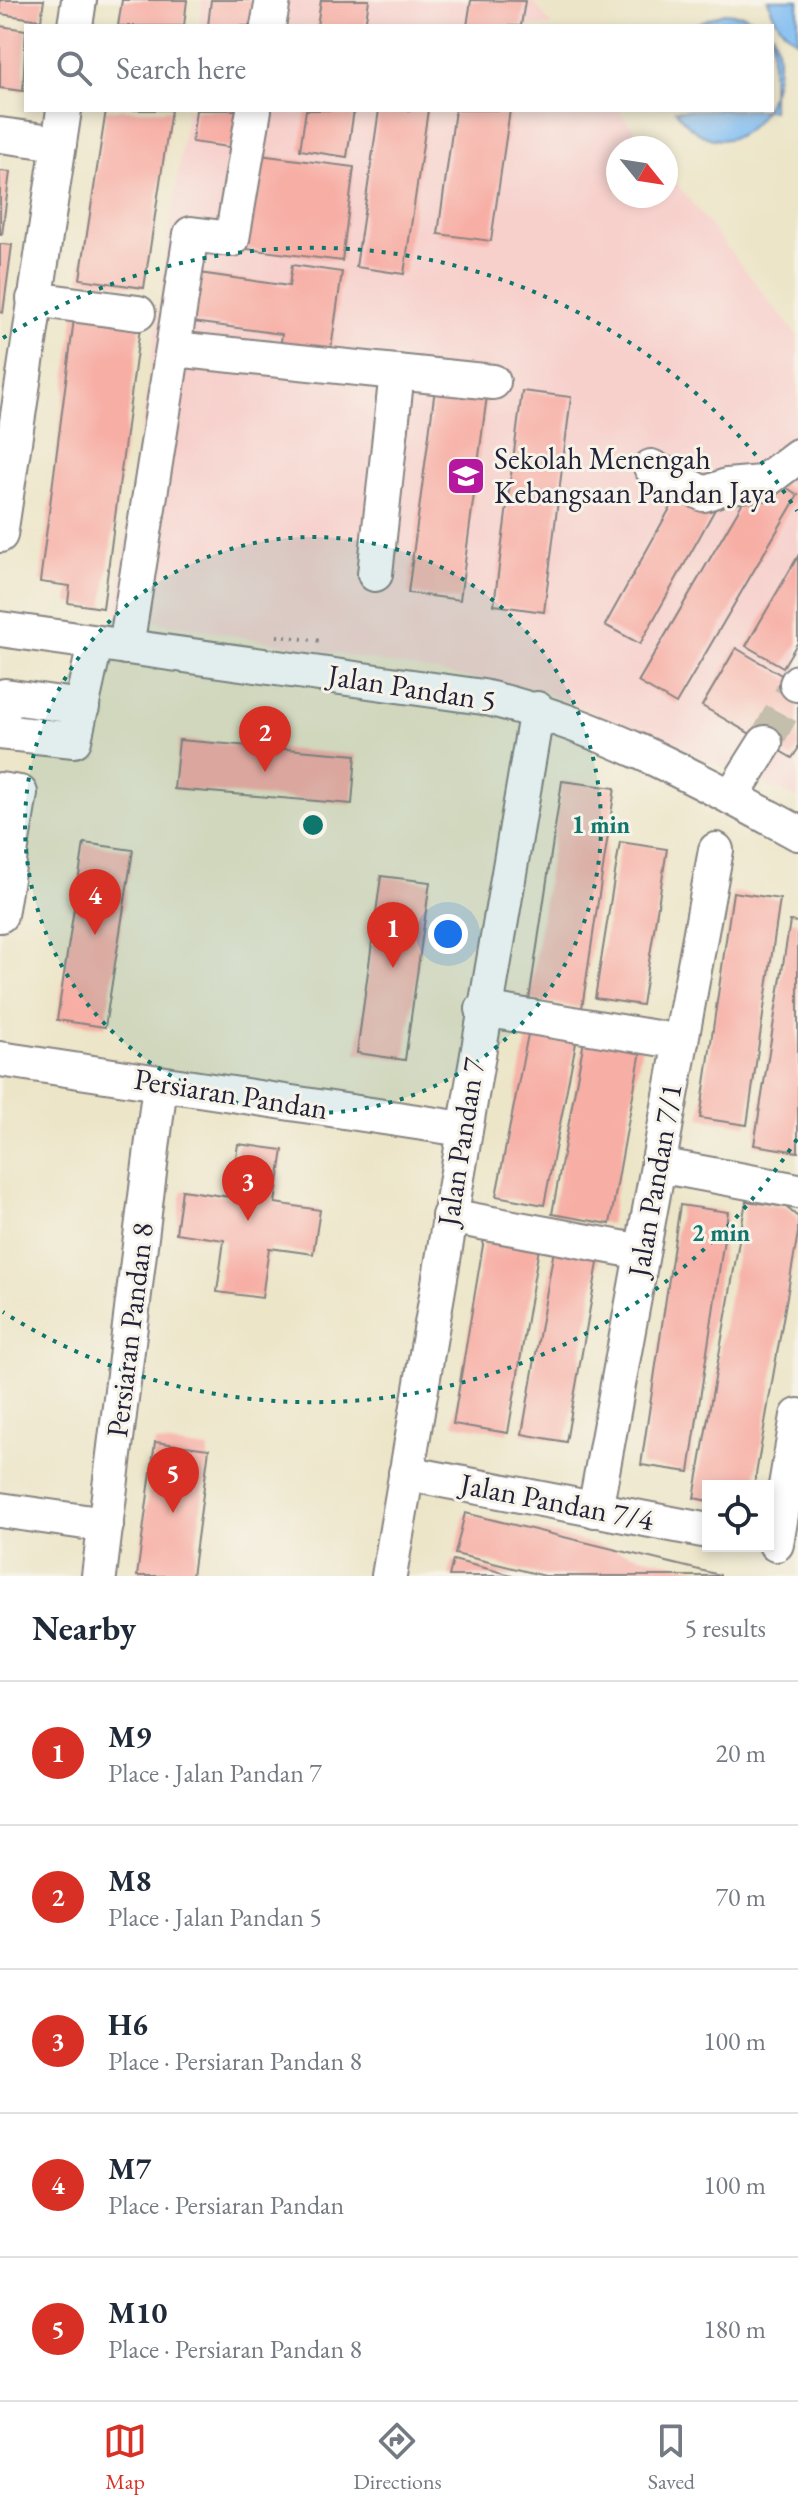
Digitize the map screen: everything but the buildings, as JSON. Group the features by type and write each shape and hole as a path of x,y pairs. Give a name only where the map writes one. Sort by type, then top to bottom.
{"street":[{"path":"75,24 79,0"},
{"path":"268,24 273,0"},
{"path":"82,707 110,645 174,349 191,234 232,239 254,112"},
{"path":"0,135 62,126 34,299 13,346 0,535"},
{"path":"34,299 138,313"},
{"path":"174,349 493,382"},
{"path":"375,574 397,372"},
{"path":"651,467 704,494 727,486 762,483 798,456"},
{"name":"Jalan Pandan 5","path":"0,629 483,697 537,709 656,757 798,833"},
{"name":"Jalan Pandan 7","path":"389,1576 483,1009 537,709"},
{"path":"731,797 765,743"},
{"path":"0,790 20,793 0,915"},
{"name":"Jalan Pandan 7/1","path":"595,1510 716,850"},
{"path":"483,1009 681,1042"},
{"name":"Persiaran Pandan","path":"0,1059 463,1129"},
{"name":"Persiaran Pandan 8","path":"99,1576 160,1084"},
{"path":"658,1165 798,1191"},
{"path":"449,1216 642,1252"},
{"path":"781,1547 798,1416"},
{"name":"Jalan Pandan 7/4","path":"406,1473 702,1530"},
{"path":"0,1510 106,1525"}],"shaded area":[{"path":"202,0 532,0 550,24 199,24"},
{"name":"Sekolah Menengah Kebangsaan Pandan Jaya","path":"187,112 621,112 640,136 606,136 606,208 678,208 678,185 798,337 798,798 538,690 115,614"}],"water":[{"path":"768,0 798,0 798,41 779,24"},
{"path":"723,13 744,15 761,24 696,24"},
{"path":"774,40 778,55 774,85"},
{"path":"677,112 762,112 738,136 718,140 697,132"}],"tunnel":[{"path":"765,743 797,684"}],"place":[{"name":"Sekolah Menengah Kebangsaan Pandan Jaya","path":"466,476"},
{"name":"M8","path":"265,772"},
{"name":"M7","path":"95,935"},
{"name":"M9","path":"393,968"},
{"name":"H6","path":"248,1221"},
{"name":"M10","path":"173,1513"}]}
